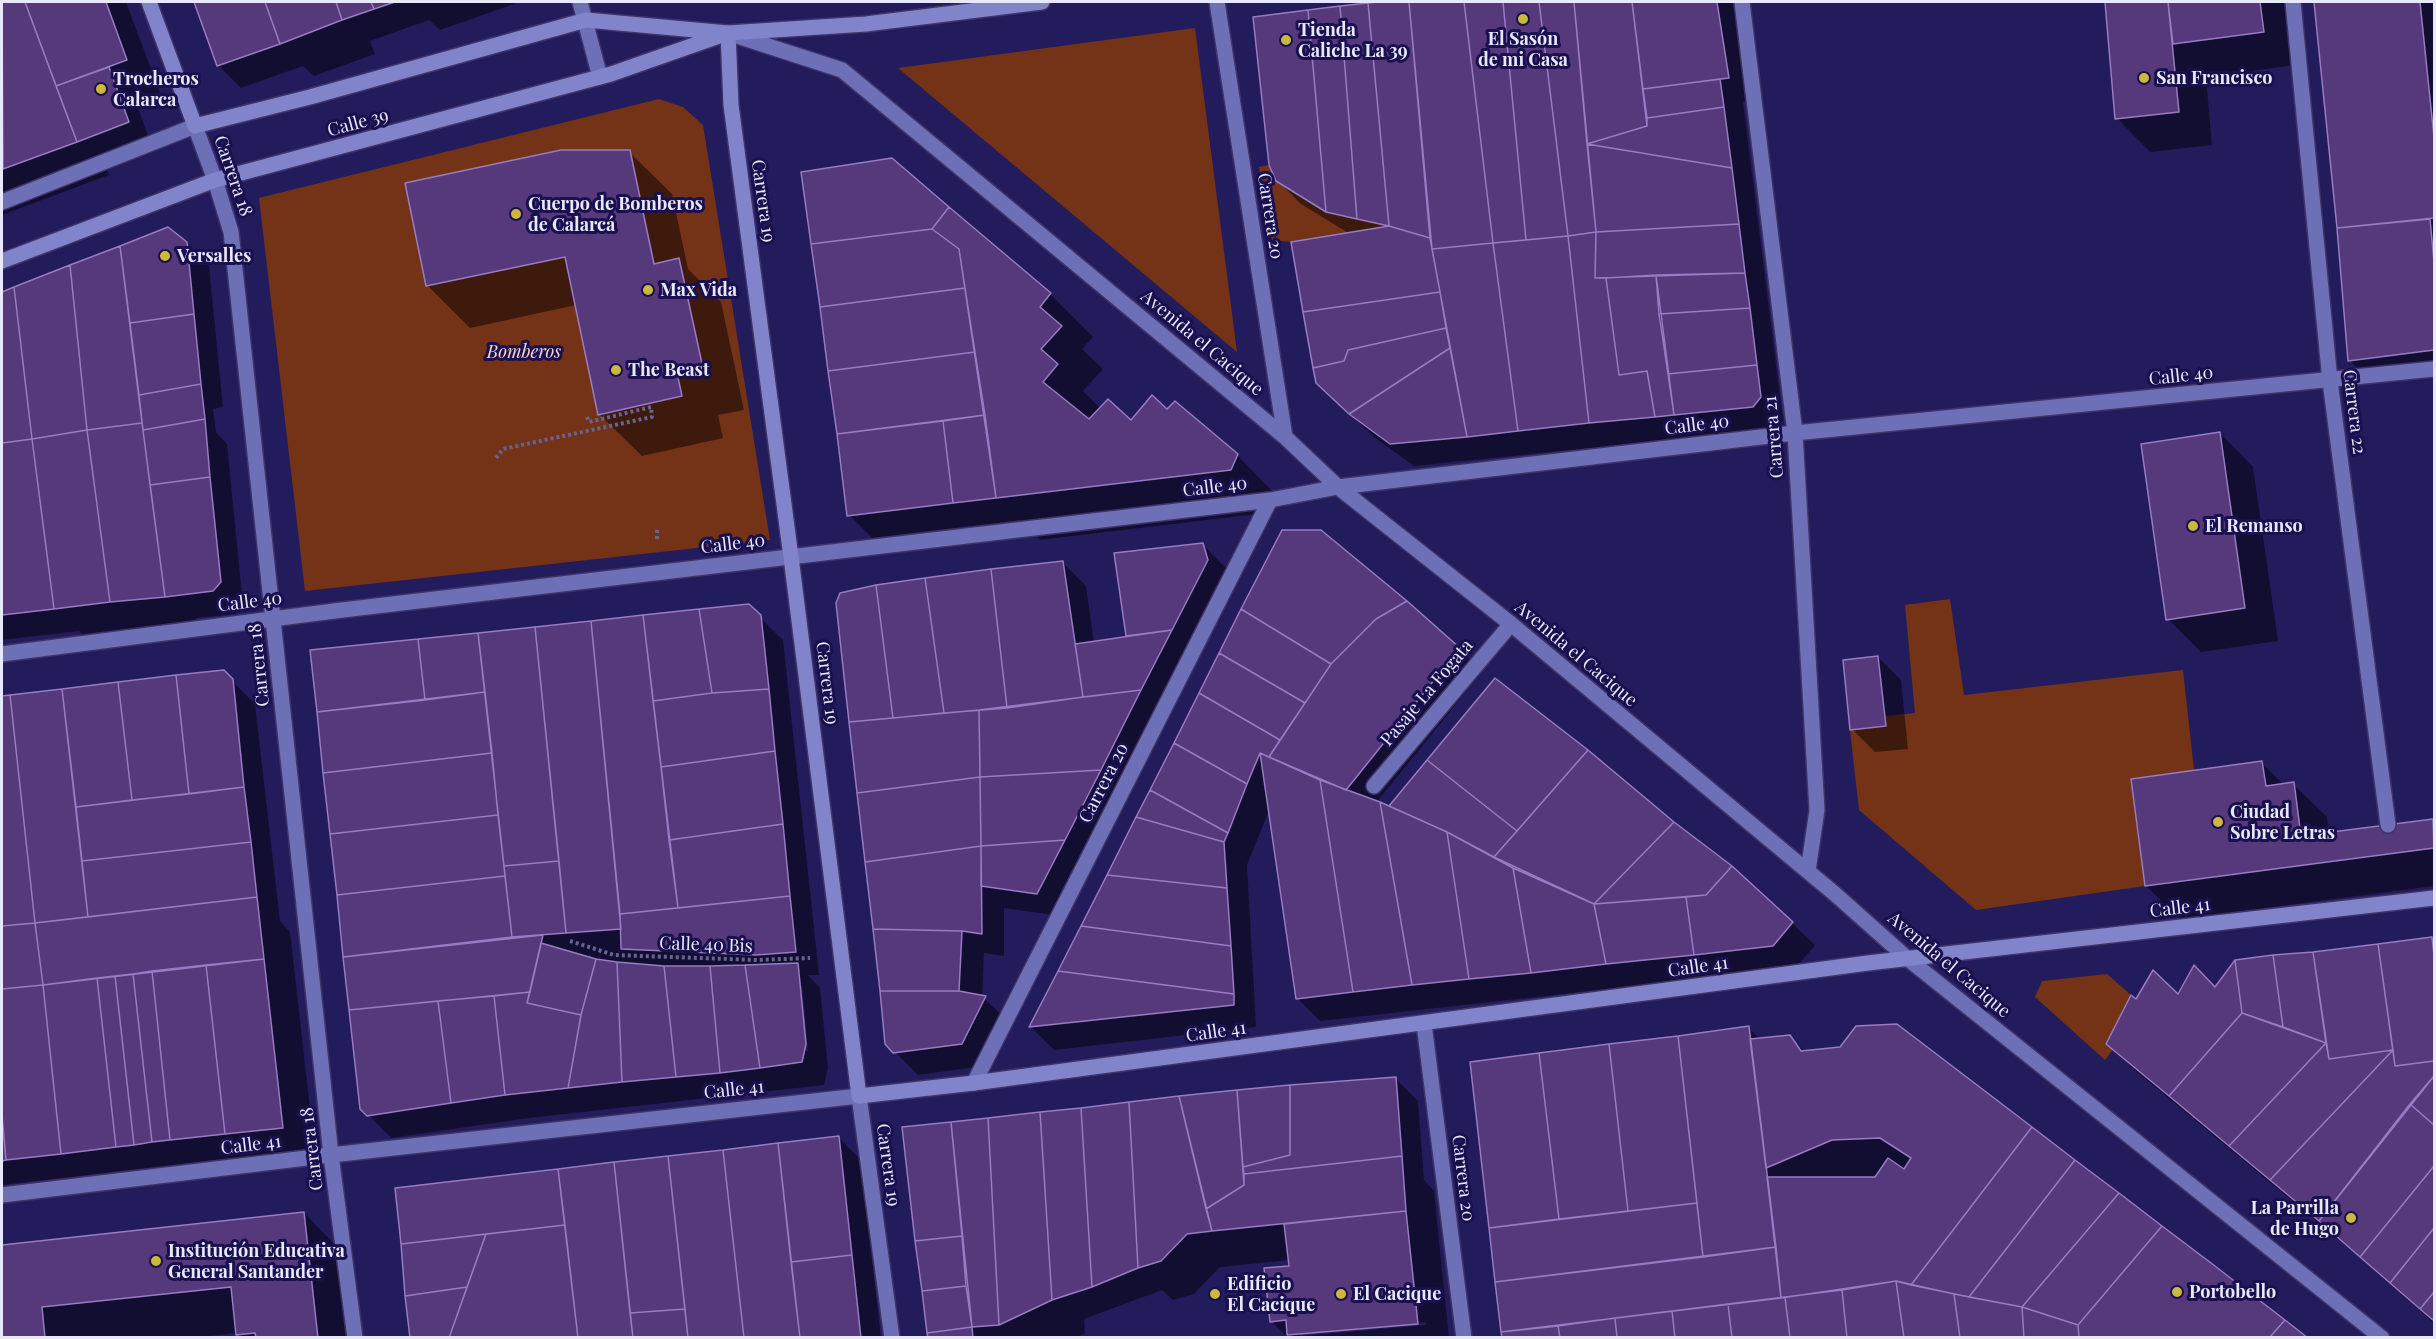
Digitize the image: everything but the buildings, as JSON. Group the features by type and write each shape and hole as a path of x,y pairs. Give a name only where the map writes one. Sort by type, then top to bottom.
{"street":[{"name":"Carrera 18","path":"149,2 215,180 231,232 332,1155 355,1338"},
{"path":"580,2 600,77"},
{"name":"Calle 39","path":"2,202 195,126 310,97 586,20 728,33 866,24 1042,2"},
{"name":"Carrera 20","path":"1217,2 1285,437"},
{"name":"Carrera 21","path":"1742,2 1795,433 1817,810 1808,871"},
{"name":"Carrera 22","path":"2293,2 2330,381 2388,825"},
{"name":"Calle 39","path":"2,261 215,180 600,77 728,33"},
{"name":"Avenida el Cacique","path":"728,33 842,70 1285,437 1338,486 1510,624 1808,871 1908,959 2382,1338"},
{"name":"Carrera 19","path":"728,33 730,105 892,1338"},
{"name":"Calle 40","path":"2,654 274,619 1270,500 1338,486 1795,433 2434,369"},
{"name":"Carrera 20","path":"974,1083 1270,500"},
{"name":"Pasaje La Fogata","path":"1374,786 1510,624"},
{"name":"Calle 41","path":"2,1195 332,1155 974,1083 1908,959 2434,898"},
{"name":"Carrera 20","path":"1424,1024 1464,1338"}],"path":[{"path":"495,458 503,449 652,417 651,408 589,422 587,417"},
{"name":"Calle 40 Bis","path":"570,941 614,955 679,959 757,960 843,956"}],"green space":[{"path":"1195,28 1237,352 898,68"},
{"name":"Bomberos","path":"659,99 683,107 703,125 770,540 305,591 259,198"},
{"path":"1269,165 1276,181 1326,212 1389,226 1291,242 1272,240 1259,167"},
{"path":"1950,599 1964,695 2183,670 2194,770 2131,779 2145,886 1976,910 1859,810 1850,730 1885,726 1885,716 1915,713 1905,605"},
{"path":"2107,974 2131,995 2107,1044 2113,1049 2105,1060 2035,997 2042,981"}],"place":[{"name":"El Sasón de mi Casa","path":"1523,19"},
{"name":"Tienda Caliche La 39","path":"1286,40"},
{"name":"San Francisco","path":"2144,78"},
{"name":"Trocheros Calarca","path":"101,89"},
{"name":"Cuerpo de Bomberos de Calarcá","path":"516,214"},
{"name":"Versalles","path":"165,256"},
{"name":"Max Vida","path":"648,290"},
{"name":"The Beast","path":"616,370"},
{"name":"El Remanso","path":"2193,526"},
{"name":"Ciudad Sobre Letras","path":"2218,822"},
{"name":"La Parrilla de Hugo","path":"2351,1218"},
{"name":"Institución Educativa General Santander","path":"156,1261"},
{"name":"Portobello","path":"2177,1292"},
{"name":"Edificio El Cacique","path":"1215,1294"},
{"name":"El Cacique","path":"1341,1294"}]}
